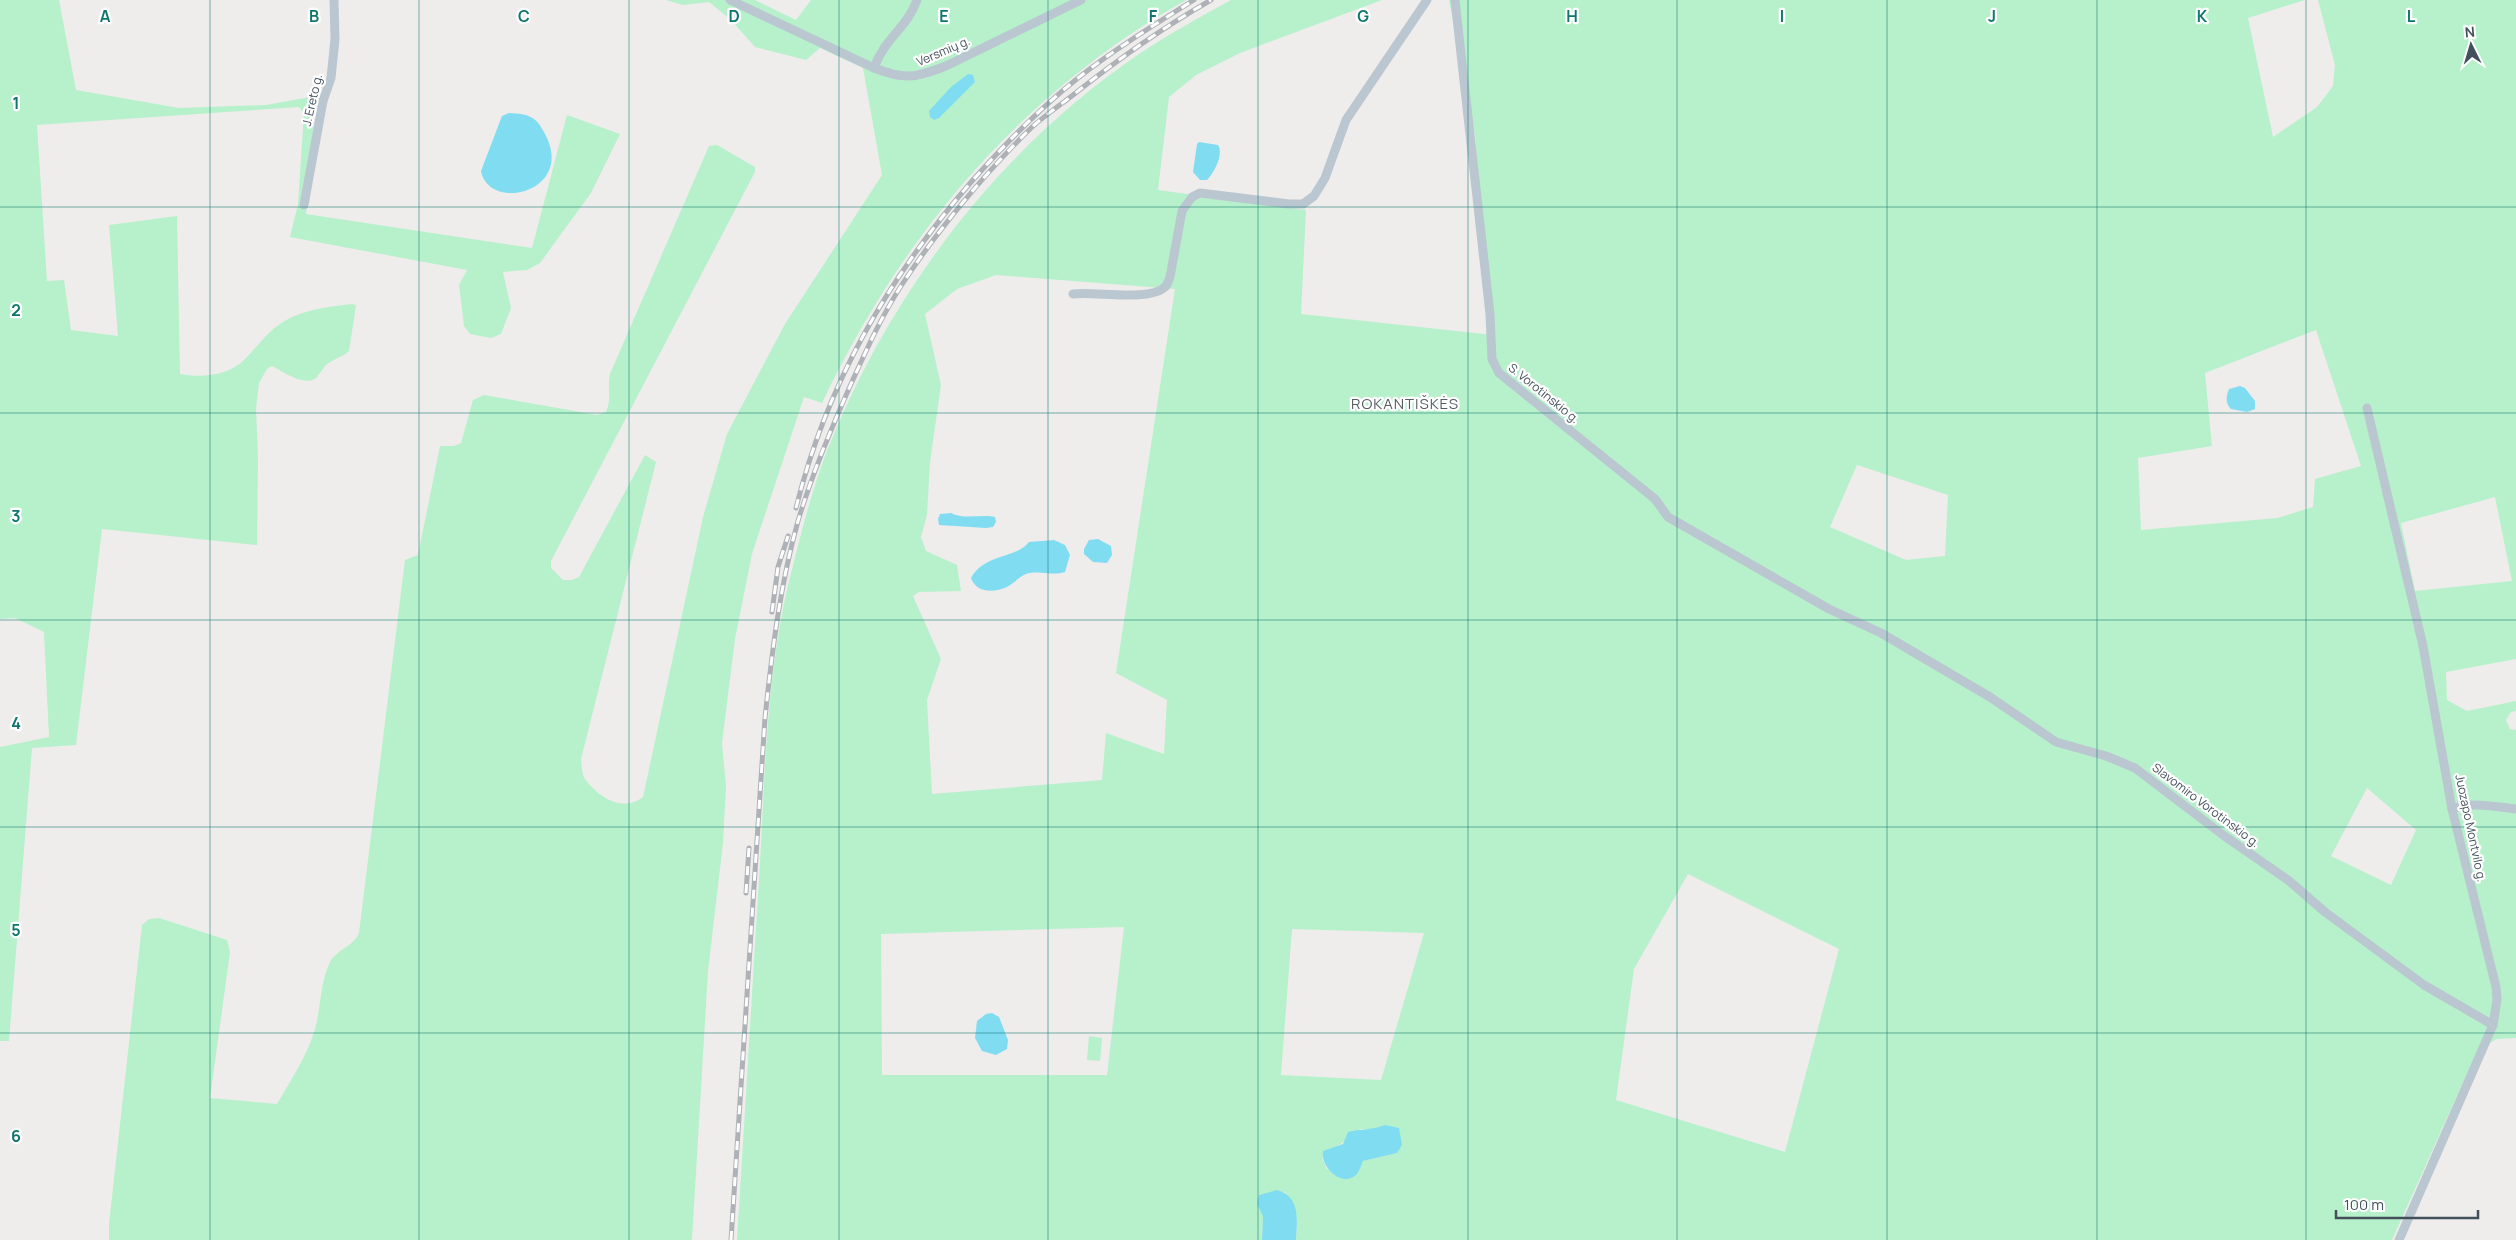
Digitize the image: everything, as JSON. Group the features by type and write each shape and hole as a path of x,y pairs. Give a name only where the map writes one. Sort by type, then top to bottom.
{"street":[{"name":"J. Ereto g.","path":"304,205 323,101 331,78 335,39 334,0"},
{"name":"Versmių g.","path":"730,0 874,68 897,77 908,78 924,75 1081,0"},
{"path":"874,68 880,52 913,11 917,0"},
{"path":"1073,294 1085,292 1146,294 1156,292 1165,287 1170,277 1182,212 1192,197 1200,193 1289,204 1302,204 1314,196 1325,178 1346,120 1427,0"},
{"name":"S. Vorotinskio g.","path":"1455,0 1490,314 1492,359 1499,373 1655,499 1668,517 1806,595"},
{"name":"Juozapo Montvilo g.","path":"2367,408 2423,646 2452,809 2496,987 2497,1000 2492,1025 2399,1240"},
{"name":"Slavomiro Vorotinskio g.","path":"1806,595 1829,609 1881,633 1973,687 2056,742 2106,756 2135,768 2288,880 2325,912 2424,985 2492,1025"},
{"path":"2452,809 2462,805 2473,804 2516,809"}],"green space":[{"path":"0,0 59,0 76,90 179,108 266,105 316,96 306,214 532,248 567,115 620,134 591,193 540,263 527,270 503,272 511,308 501,334 491,338 470,334 464,326 459,285 467,270 290,237 298,204 304,113 299,107 37,125 47,281 64,280 71,330 118,336 109,225 177,216 180,374 197,376 231,369 245,359 272,330 283,322 299,314 316,309 356,305 349,351 326,365 316,378 306,381 300,380 272,366 267,369 259,383 256,409 258,458 257,545 102,529 76,745 32,748 9,1041 0,1041 0,747 49,737 44,632 15,618 0,619"},
{"path":"666,0 755,0 796,20 811,0 1186,0 1126,37 1071,78 1020,124 972,173 929,225 890,281 854,341 822,403 804,397 752,554 735,639 722,743 726,786 723,843 708,971 692,1240 109,1240 109,1224 142,925 149,919 159,918 227,940 230,952 210,1098 277,1104 312,1039 317,1021 322,986 330,962 353,942 359,933 405,560 418,555 440,446 454,446 461,443 473,400 484,395 597,415 606,412 609,402 610,374 709,146 717,145 755,167 755,172 551,561 551,568 563,580 572,580 579,577 645,455 656,462 581,759 582,772 585,779 590,786 604,797 611,801 627,803 635,802 643,797 703,517 727,434 785,324 882,175 863,68 820,48 806,60 755,47 730,19 709,2 683,5"},
{"path":"1231,0 1382,0 1240,53 1196,75 1169,97 1158,190 1306,210 1301,314 1493,335 1475,135 1449,0 2305,0 2248,18 2273,137 2317,107 2333,86 2335,65 2318,0 2516,0 2516,659 2446,672 2447,700 2467,711 2516,701 2516,711 2511,712 2506,720 2510,729 2516,730 2516,1038 2497,1039 2478,1049 2392,1240 1296,1240 1297,1220 1295,1208 1284,1192 1263,1216 1262,1240 737,1240 771,686 789,581 811,499 827,451 852,393 882,336 916,281 954,229 995,180 1040,134 1088,92 1139,54","holes":["996,275 1175,289 1116,673 1167,700 1164,754 1106,733 1102,780 932,794 927,700 941,659 913,596 919,592 961,591 957,565 926,551 921,537 927,515 930,462 941,385 925,314 957,289","2316,330 2361,466 2315,479 2313,507 2277,518 2141,530 2138,458 2212,446 2205,373","1857,465 1948,495 1945,556 1906,560 1830,527","2495,497 2512,581 2415,591 2401,523","2367,788 2416,830 2391,885 2331,856","1688,874 1839,949 1785,1152 1616,1100 1634,969","1124,927 1107,1075 882,1075 881,934","1292,929 1424,933 1381,1080 1281,1075","1385,1125 1397,1153 1363,1161 1359,1170 1327,1169 1322,1158 1360,1129 1375,1129"]},
{"path":"1089,1036 1102,1038 1100,1061 1087,1060"}],"water":[{"path":"968,74 973,75 975,82 939,118 934,120 930,117 929,111 951,87"},
{"path":"509,113 527,115 535,120 545,134 551,154 549,170 540,182 528,190 513,193 499,191 487,184 481,171 502,116"},
{"path":"1199,142 1218,145 1220,149 1219,158 1213,173 1207,180 1200,180 1193,172 1197,144"},
{"path":"2240,386 2245,388 2255,401 2255,409 2247,412 2229,407 2227,394 2229,389"},
{"path":"951,513 967,517 995,517 996,522 993,527 986,528 939,525 938,519 940,514"},
{"path":"1098,539 1111,546 1112,555 1107,563 1093,562 1084,554 1084,549 1089,540"},
{"path":"1054,540 1065,545 1070,555 1065,572 1056,574 1027,574 1007,587 991,591 981,589 973,583 971,578 984,564 1016,551 1029,542"},
{"path":"992,1013 999,1017 1008,1040 1007,1049 996,1055 982,1051 975,1038 977,1021 986,1014"},
{"path":"1385,1125 1399,1128 1402,1145 1397,1153 1363,1161 1357,1174 1350,1178 1339,1177 1328,1169 1323,1157 1323,1151 1343,1144 1348,1132"},
{"path":"1277,1190 1285,1193 1294,1204 1297,1217 1296,1240 1262,1240 1263,1216 1257,1204 1259,1195"}],"railway":[{"path":"796,508 809,462 843,375 864,334 913,255 972,181 1036,114 1092,67 1194,0"},
{"path":"731,1240 765,718 777,619 786,570 803,503 822,452 862,359 894,298 945,224 979,184 1014,145 1046,115 1140,45 1211,0"},
{"path":"772,612 778,567 788,536"},
{"path":"746,893 749,848"}],"district":[{"name":"ROKANTIŠKĖS","path":"1405,403"}]}
